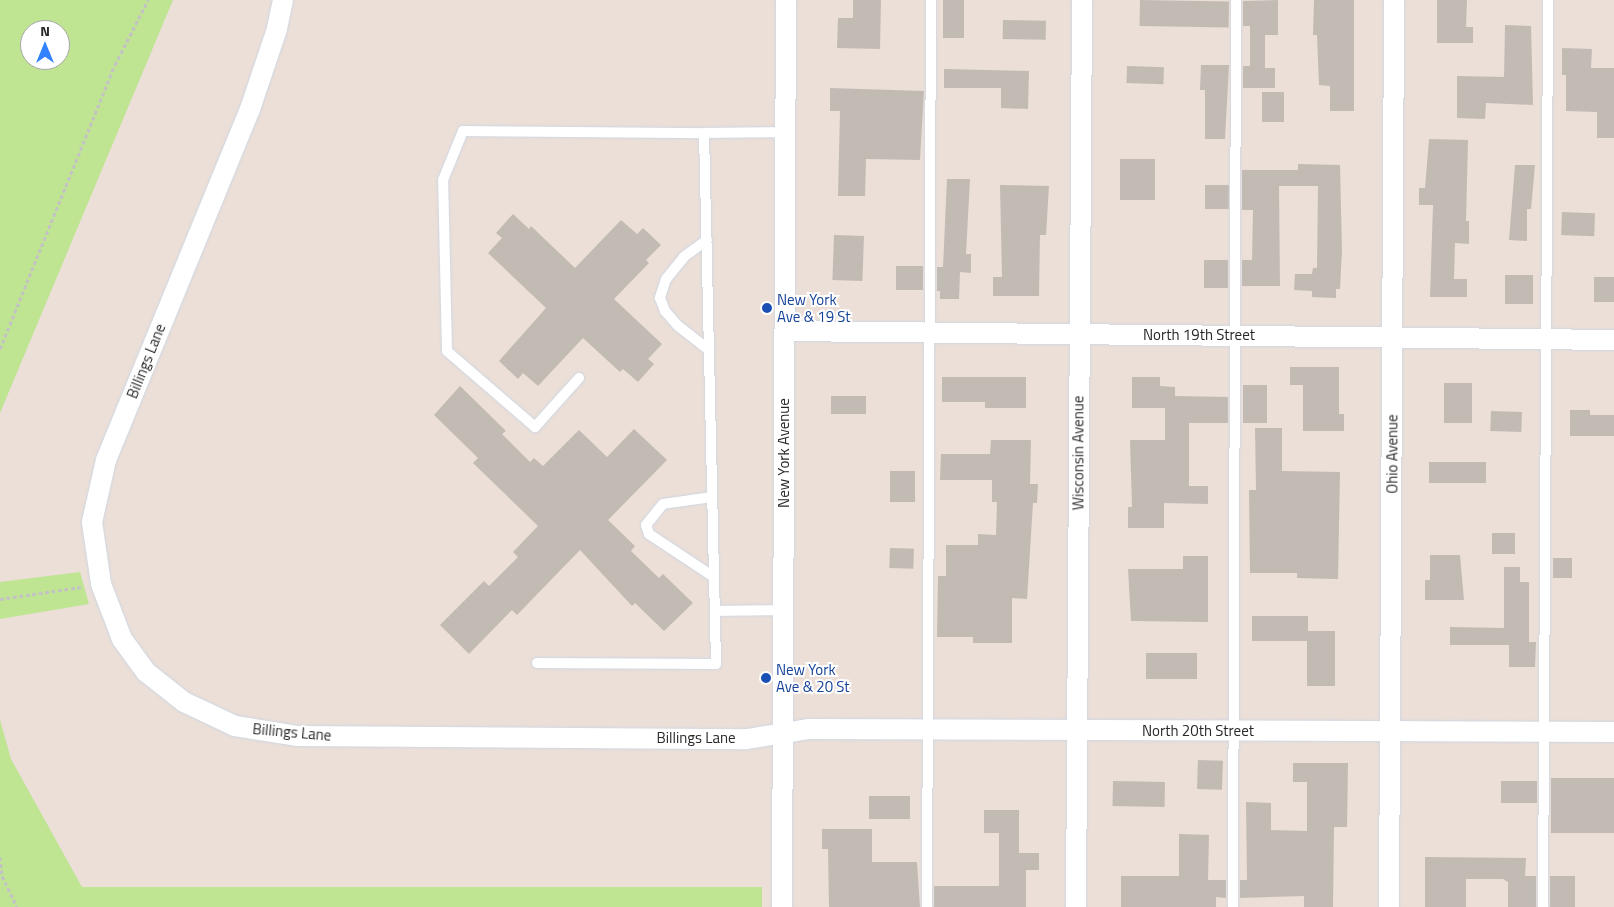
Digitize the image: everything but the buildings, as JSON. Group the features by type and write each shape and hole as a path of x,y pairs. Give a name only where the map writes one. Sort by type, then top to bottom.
{"street":[{"name":"Billings Lane","path":"283,0 278,29 250,109 106,460 92,522 101,584 122,639 146,672 172,694 208,715 255,730 298,736 737,739 783,732"},
{"name":"New York Avenue","path":"782,907 786,0"},
{"name":"Wisconsin Avenue","path":"1076,907 1082,0"},
{"name":"Ohio Avenue","path":"1389,907 1394,0"},
{"name":"North 19th Street","path":"785,331 1393,336 1614,340"},
{"name":"North 20th Street","path":"783,732 809,729 1614,732"}],"lane":[{"path":"927,907 931,0"},
{"path":"1233,907 1236,731 1234,335 1236,0"},
{"path":"1544,907 1548,0"},
{"path":"579,378 535,426 447,351 443,180 463,131 786,132"},
{"path":"538,663 716,664 704,133"},
{"path":"707,240 684,256 666,279 660,298 665,311 677,325 709,350"},
{"path":"712,497 663,504 646,525 649,534 714,577"},
{"path":"715,611 783,610"}],"path":[{"path":"0,349 115,65 148,0"},
{"path":"0,599 101,584"},
{"path":"0,857 2,876 17,907"}],"green space":[{"path":"0,0 173,0 0,413"},
{"path":"80,572 89,604 0,619 0,582"},
{"path":"0,720 11,759 82,887 762,887 762,907 0,907"}],"place":[{"name":"New York Ave & 19 St","path":"767,308"},
{"name":"New York Ave & 20 St","path":"766,678"}]}
